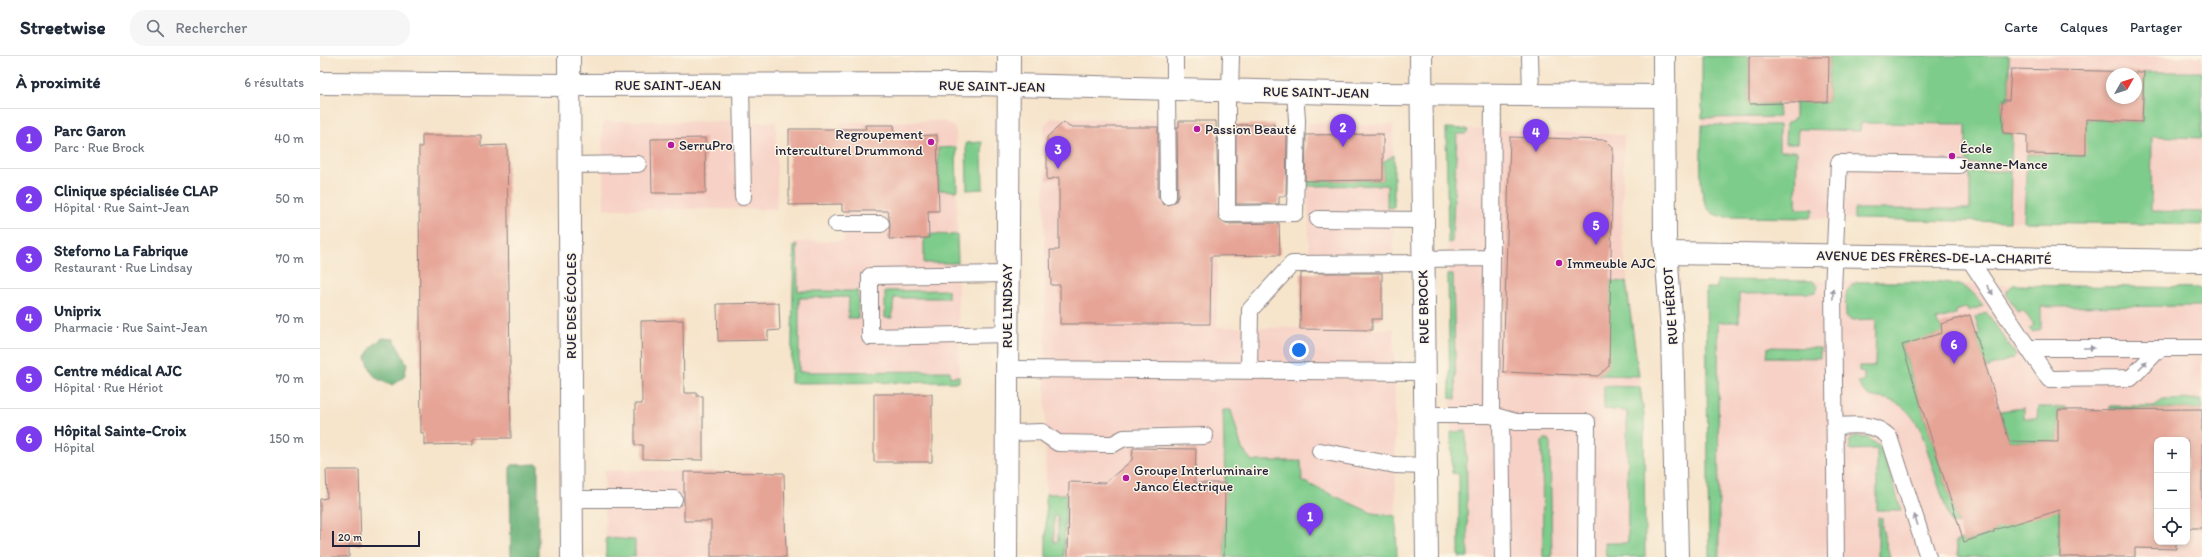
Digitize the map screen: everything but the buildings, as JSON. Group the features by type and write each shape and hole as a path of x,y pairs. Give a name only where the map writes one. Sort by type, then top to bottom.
{"street":[{"name":"RUE DES ÉCOLES","path":"569,56 572,557"},
{"name":"RUE LINDSAY","path":"1006,557 1009,56"},
{"name":"RUE BROCK","path":"1420,56 1427,557"},
{"name":"RUE HÉRIOT","path":"1664,56 1666,252 1672,330 1677,557"},
{"name":"RUE SAINT-JEAN","path":"320,83 569,85 1008,85 1229,91 1664,96"},
{"name":"AVENUE DES FRÈRES-DE-LA-CHARITÉ","path":"1666,252 2202,261"}],"lane":[{"path":"1168,196 1171,90 1175,56"},
{"path":"1231,56 1227,214 1295,213 1297,120 1295,92"},
{"path":"1530,56 1531,94"},
{"path":"741,85 743,198"},
{"path":"1493,94 1492,258 1496,416 1503,557"},
{"path":"1836,557 1834,332 1838,163 1958,165"},
{"path":"570,165 638,164"},
{"path":"1318,219 1422,220"},
{"path":"836,224 881,224"},
{"path":"1968,257 2049,379 2131,378 2160,348"},
{"path":"1249,371 1250,310 1292,264 1492,258"},
{"path":"1007,274 870,276 870,337 1007,334"},
{"path":"2028,348 2202,348"},
{"path":"1006,369 1424,372"},
{"path":"1425,415 1496,416 1516,422 1587,422 1586,557"},
{"path":"1835,426 1871,426 1884,432 1889,437 1928,557"},
{"path":"1007,433 1042,432 1058,443 1106,444 1113,444 1124,438 1205,436"},
{"path":"1320,451 1395,465 1426,466"},
{"path":"572,499 674,499"}],"shaded area":[{"name":"École Jeanne-Mance","path":"1702,56 2202,56 2202,225 1725,217 1716,215 1709,211 1703,197"},
{"path":"1051,118 1216,121 1217,327 1394,329 1396,516 1225,494 1224,557 1046,557 1044,126"},
{"path":"943,121 953,126 956,132 959,382 791,383 794,242 844,241 840,122"},
{"path":"604,122 776,122 777,209 604,209 602,127"},
{"path":"1307,123 1393,125 1394,253 1309,254"},
{"path":"1446,128 1624,135 1622,236 1644,415 1645,557 1459,557 1459,474 1452,473"},
{"path":"1717,280 1944,282 1958,284 2202,288 2202,557 1709,557 1706,288 1717,288"},
{"path":"604,470 784,473 786,557 606,557"}],"green space":[{"path":"1702,56 1749,56 1749,104 1778,104 1779,117 1702,118"},
{"path":"1829,56 2009,56 2009,100 2002,100 2003,133 2012,134 2011,164 1969,164 1970,161 1966,161 1966,124 1861,123 1860,131 1798,129 1797,144 1785,144 1786,124 1795,118 1795,102 1828,102"},
{"path":"2144,72 2202,72 2202,138 2152,136 2151,211 2202,212 2202,225 2024,222 2027,154 2085,155 2086,119 2142,122"},
{"path":"1702,125 1779,125 1779,151 1797,151 1796,209 1814,209 1810,218 1725,217 1711,212 1705,203 1702,193"},
{"path":"1446,128 1467,129 1468,132 1466,134 1457,134 1452,242 1448,243"},
{"path":"982,142 983,189 967,190 966,143"},
{"path":"956,147 957,191 939,190 938,148"},
{"path":"1394,155 1394,207 1387,208 1387,185 1308,186 1307,161 1316,181 1383,180 1383,162"},
{"path":"1970,171 2011,171 2010,222 1854,219 1854,209 1970,209"},
{"path":"929,234 957,235 958,263 924,263 924,238 929,238"},
{"path":"797,245 798,291 858,291 858,318 848,318 849,297 799,298 799,372 950,371 950,377 959,376 959,382 791,383 794,246"},
{"path":"1448,275 1453,275 1456,399 1450,398"},
{"path":"1717,280 1813,281 1818,287 1816,292 1809,293 1739,294 1739,322 1718,322 1719,557 1709,557 1706,288 1717,288"},
{"path":"1610,281 1626,282 1639,376 1598,375"},
{"path":"1857,282 1951,283 1967,288 1975,295 1983,306 1968,311 1967,307 1956,311 1956,314 1936,320 1944,333 1902,345 1958,523 1951,524 1921,431 1913,418 1907,410 1899,404 1873,397 1865,393 1861,389 1858,382 1864,382 1864,372 1859,371 1859,366 1875,366 1876,319 1850,320 1846,316 1847,292 1852,285"},
{"path":"2013,285 2202,288 2202,306 2041,307 2041,329 2033,332 2029,329 2034,325 2023,310 2018,312 2007,295 2007,291"},
{"path":"948,290 948,298 894,298 892,318 885,318 885,291"},
{"path":"1987,313 2016,355 2013,358 1986,368 1976,335 1980,334 1975,317"},
{"path":"383,338 394,339 407,364 404,377 392,385 377,379 374,376 366,358 372,346"},
{"path":"1768,347 1820,348 1820,358 1767,357"},
{"path":"1604,386 1640,387 1644,415 1645,557 1606,557 1605,543 1628,543 1627,411 1604,409"},
{"path":"2202,399 2202,409 2110,409 2110,406 2154,406 2163,400"},
{"path":"2038,407 2065,407 2065,410 2058,410 2058,442 2009,441 2000,411 2024,408 2024,418 2037,418"},
{"path":"1223,410 1231,410 1242,449 1252,461 1301,461 1302,481 1372,513 1396,516 1397,557 1224,557 1225,483"},
{"path":"1466,431 1468,557 1459,557 1459,474 1452,473 1451,432"},
{"path":"1857,436 1868,438 1882,448 1901,510 1877,510 1877,449 1850,450 1850,440"},
{"path":"1545,439 1548,439 1550,442 1552,557 1543,557 1542,442"},
{"path":"538,464 538,557 511,557 510,468 512,465"},
{"path":"1046,494 1066,494 1064,557 1046,557","holes":["1058,516 1058,541 1054,542 1054,517"]},
{"path":"2060,499 2060,557 1959,557 1955,542 1962,539 1964,542 1994,532 1994,530"},
{"path":"1878,517 1882,518 1882,528 1890,557 1878,557"},
{"path":"606,538 635,540 635,557 606,557"}],"place":[{"name":"Passion Beauté","path":"1197,129"},
{"name":"Regroupement interculturel Drummond","path":"931,142"},
{"name":"SerruPro","path":"671,145"},
{"name":"Clinique spécialisée CLAP","path":"1343,147"},
{"name":"Uniprix","path":"1536,152"},
{"name":"École Jeanne-Mance","path":"1952,156"},
{"name":"Steforno La Fabrique","path":"1058,169"},
{"name":"Centre médical AJC","path":"1596,245"},
{"name":"Immeuble AJC","path":"1559,263"},
{"name":"Hôpital Sainte-Croix","path":"1954,364"},
{"name":"Groupe Interluminaire Janco Électrique","path":"1126,478"},
{"name":"Parc Garon","path":"1310,536"}]}
